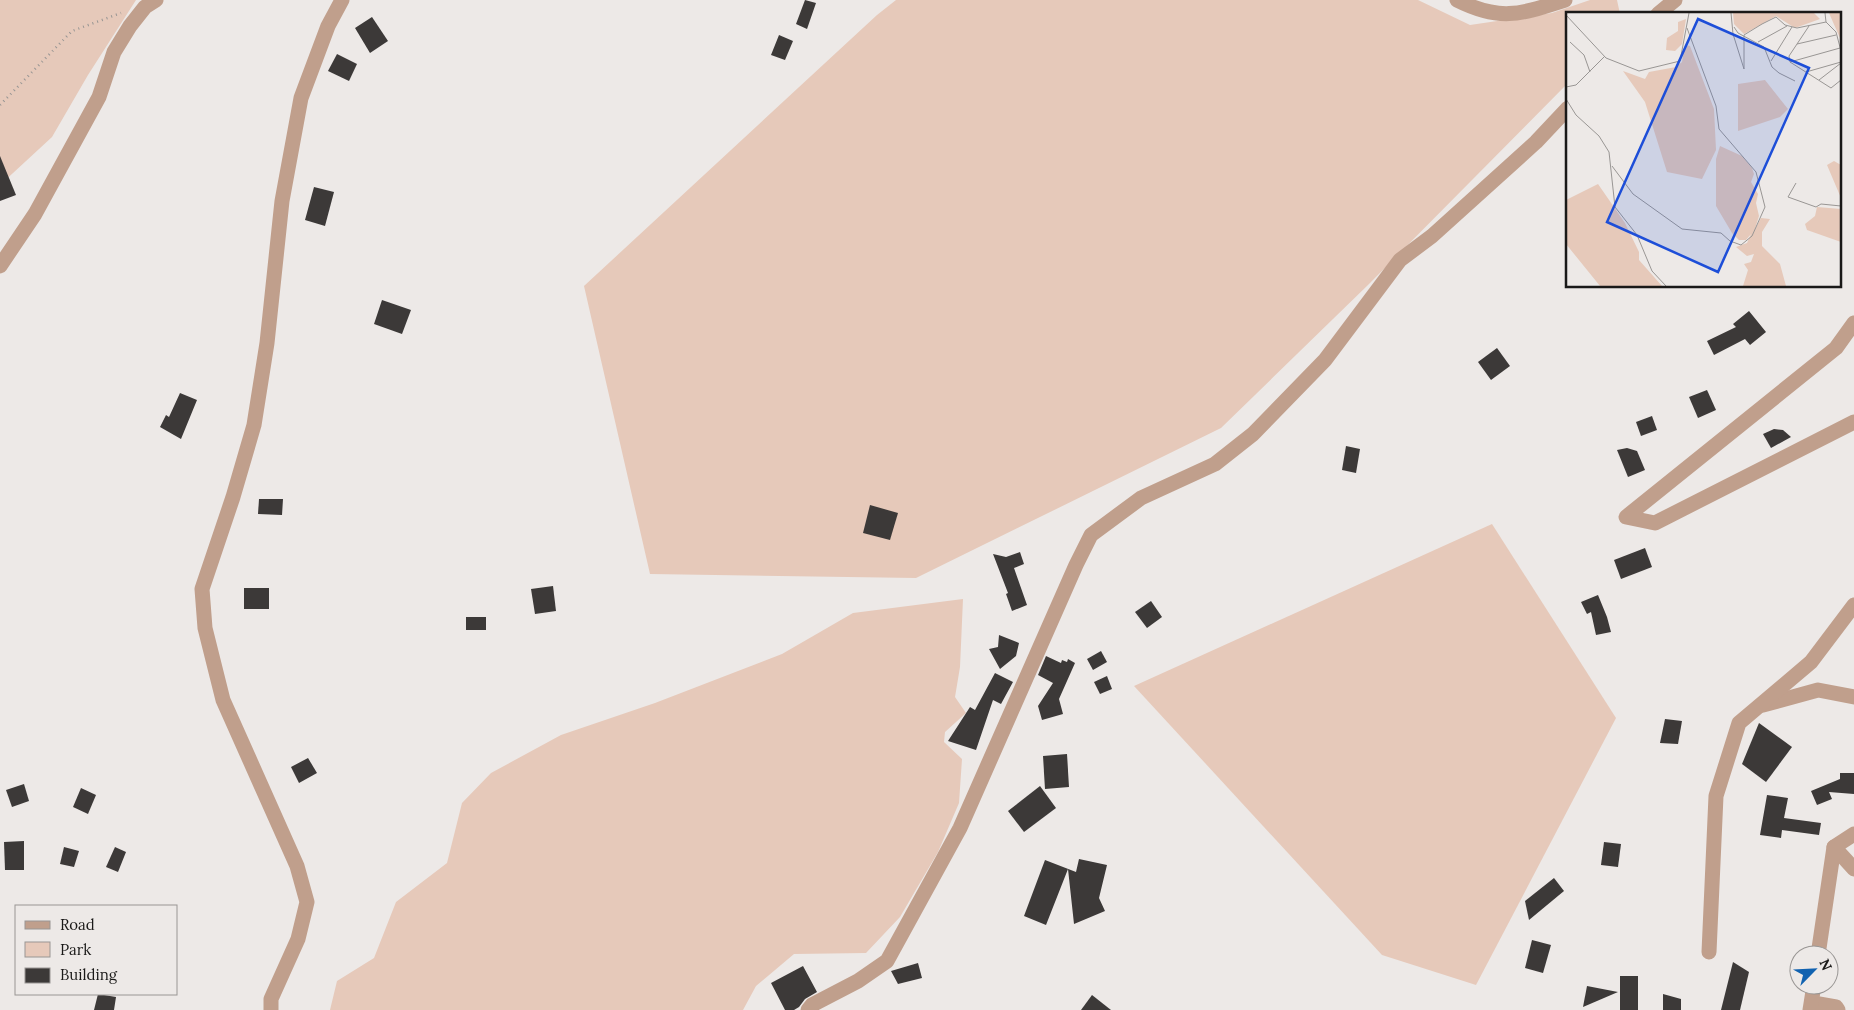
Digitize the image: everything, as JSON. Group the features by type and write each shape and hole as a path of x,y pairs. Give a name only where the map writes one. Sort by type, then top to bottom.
{"street":[{"path":"0,266 35,214 99,97 114,52 130,26 146,6 156,0"},
{"path":"270,1010 271,999 298,939 307,902 297,866 223,700 205,628 202,589 254,425 267,343 282,201 301,98 328,26 342,0"},
{"path":"1457,0 1475,8 1502,15 1528,11 1565,0"},
{"path":"1660,12 1675,0"},
{"path":"808,1010 858,981 887,961 960,828 1076,564 1091,535 1141,498 1215,464 1253,434 1325,360 1400,260 1432,236 1536,142 1566,110"},
{"path":"1854,323 1836,348 1626,517 1656,523 1854,422"},
{"path":"1709,952 1716,796 1739,722 1810,662 1854,605"},
{"path":"1759,706 1818,690 1854,697"},
{"path":"1819,945 1834,847 1854,834"},
{"path":"1834,847 1854,869"},
{"path":"1815,1007 1836,1008 1838,1010"}],"path":[{"path":"0,105 72,31 127,10"}],"green space":[{"path":"0,0 136,0 88,75 52,137 0,185"},
{"path":"896,0 1418,0 1470,25 1552,13 1590,0 1617,0 1620,12 1566,12 1566,85 1369,284 1221,428 916,578 650,574 584,286 877,15"},
{"path":"1492,524 1616,718 1476,985 1382,955 1134,686"},
{"path":"963,599 960,667 955,697 966,713 945,732 944,742 962,759 959,803 938,852 900,917 866,953 794,954 756,986 743,1010 330,1010 337,981 374,958 396,902 447,863 462,803 491,773 561,735 655,703 782,654 853,613"}],"building":[{"path":"805,0 816,3 807,29 796,24"},
{"path":"372,17 388,41 370,53 355,28"},
{"path":"779,35 793,41 785,60 771,55"},
{"path":"337,54 357,64 349,81 328,71"},
{"path":"0,156 16,195 0,201"},
{"path":"314,187 334,192 325,226 305,220"},
{"path":"382,300 411,310 402,334 374,324"},
{"path":"1749,311 1766,332 1750,345 1745,339 1714,355 1707,341 1736,327 1733,324"},
{"path":"1497,348 1510,366 1491,380 1478,362"},
{"path":"1707,390 1716,410 1698,418 1689,397"},
{"path":"180,393 197,400 181,439 160,427 166,415 169,417"},
{"path":"1652,416 1657,430 1641,436 1636,422"},
{"path":"1774,429 1783,430 1791,437 1771,448 1763,434"},
{"path":"1346,446 1360,449 1356,473 1342,470"},
{"path":"1627,448 1637,451 1645,470 1628,477 1617,450"},
{"path":"259,499 283,499 282,515 258,514"},
{"path":"870,505 898,513 890,540 863,533"},
{"path":"1645,548 1652,567 1621,579 1614,560"},
{"path":"1020,552 1024,564 1014,568 1027,605 1012,611 1006,594 1008,593 993,554 1006,557"},
{"path":"553,586 556,611 535,614 531,589"},
{"path":"244,588 269,588 269,609 244,609"},
{"path":"1598,595 1611,632 1596,635 1591,612 1587,614 1581,602"},
{"path":"1151,601 1162,617 1147,628 1135,612"},
{"path":"466,617 486,617 486,630 466,630"},
{"path":"999,635 1019,643 1016,656 1000,669 989,649 998,647"},
{"path":"1101,651 1107,662 1093,670 1087,659"},
{"path":"1046,656 1061,663 1062,660 1067,662 1068,659 1075,663 1059,699 1063,714 1042,720 1038,706 1053,683 1038,675"},
{"path":"995,673 1013,682 1001,704 993,700 976,750 948,741 970,707 975,710"},
{"path":"1107,676 1112,689 1100,694 1094,682"},
{"path":"1665,719 1682,721 1678,744 1660,743"},
{"path":"1759,723 1792,747 1766,782 1742,764"},
{"path":"1067,754 1069,787 1045,789 1043,756"},
{"path":"308,758 317,773 299,783 291,767"},
{"path":"1840,773 1854,773 1854,794 1829,792 1832,799 1817,805 1811,791 1840,779"},
{"path":"24,784 29,801 12,807 6,790"},
{"path":"1040,786 1056,808 1024,832 1008,811"},
{"path":"81,788 96,795 88,814 73,807"},
{"path":"1767,795 1788,798 1784,818 1821,823 1819,835 1782,830 1781,838 1760,835"},
{"path":"24,841 24,870 5,870 4,842"},
{"path":"1604,842 1621,844 1618,867 1601,865"},
{"path":"64,847 79,851 74,867 60,864"},
{"path":"115,847 126,852 118,872 106,867"},
{"path":"1079,859 1107,865 1099,898 1105,911 1074,924 1068,869 1046,925 1024,916 1045,860 1076,872"},
{"path":"1554,878 1564,891 1529,920 1525,901"},
{"path":"1532,940 1551,945 1543,973 1525,968"},
{"path":"1733,962 1749,972 1740,1010 1721,1010"},
{"path":"918,963 922,978 898,984 891,971"},
{"path":"803,966 817,992 805,999 794,1010 785,1010 771,983"},
{"path":"1620,976 1638,976 1638,1010 1620,1010"},
{"path":"1587,986 1618,992 1583,1007"},
{"path":"1663,994 1681,999 1681,1010 1663,1010"},
{"path":"98,995 116,997 114,1010 94,1010"},
{"path":"1092,995 1111,1010 1081,1010"}]}
